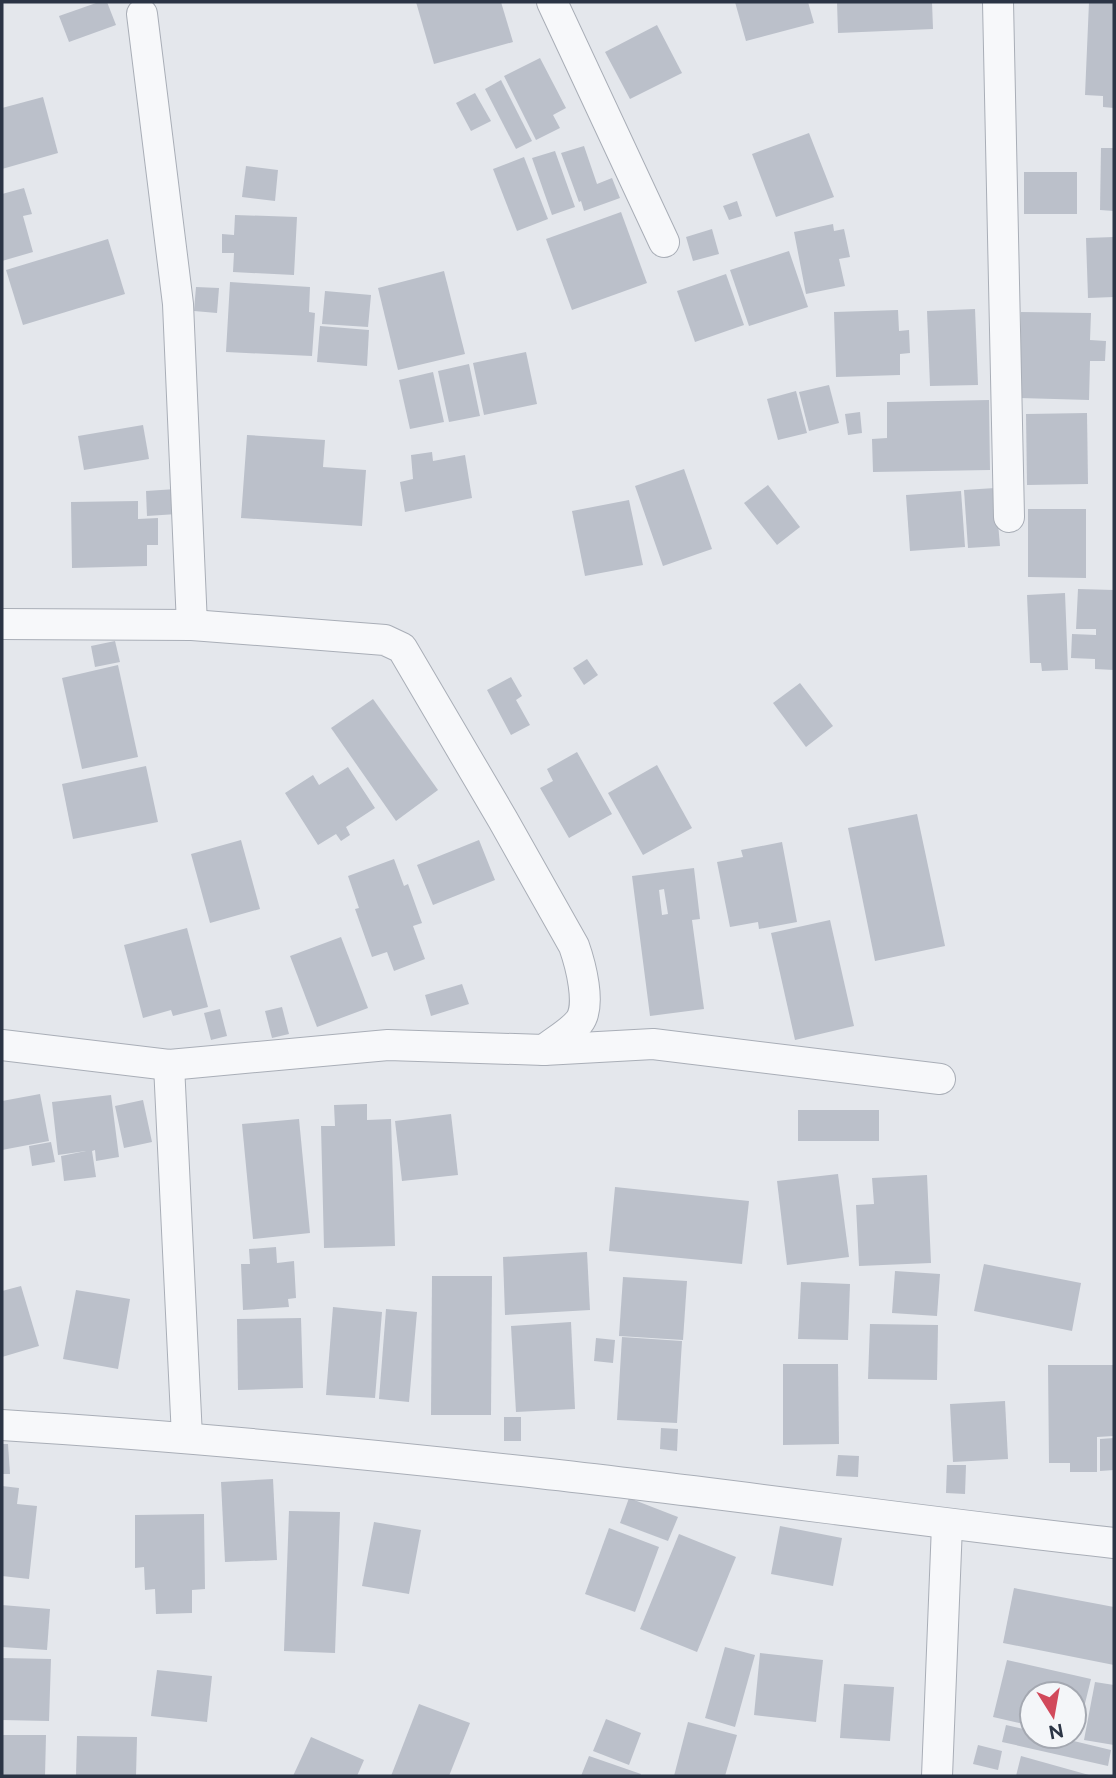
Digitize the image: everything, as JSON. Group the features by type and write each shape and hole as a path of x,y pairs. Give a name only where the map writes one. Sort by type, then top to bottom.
{"street":[{"path":"552,2 664,242"},
{"path":"998,2 1009,517"},
{"path":"142,14 178,304 192,625"},
{"path":"2,624 192,625 385,640 402,648 574,946 581,967 584,1002 581,1020 544,1050"},
{"path":"2,1045 169,1065 388,1045 544,1050 653,1045 940,1079"},
{"path":"169,1065 187,1437"},
{"path":"2,1424 187,1437 541,1473 947,1525 1114,1543"},
{"path":"937,1776 947,1525"}],"building":[{"path":"99,2 107,2 116,25 69,42 59,16"},
{"path":"416,2 501,2 513,42 434,64"},
{"path":"735,2 808,2 814,23 746,41"},
{"path":"837,2 932,2 933,29 838,33"},
{"path":"1089,2 1114,2 1114,108 1103,107 1103,96 1085,95"},
{"path":"657,25 682,73 630,99 605,52"},
{"path":"540,58 566,108 553,115 560,128 536,140 504,76"},
{"path":"501,80 532,141 516,149 485,89"},
{"path":"475,93 491,121 471,131 456,103"},
{"path":"43,97 58,153 2,169 2,108"},
{"path":"809,133 834,197 776,217 752,154"},
{"path":"584,146 597,184 612,178 620,198 584,211 561,153"},
{"path":"1101,148 1114,148 1114,211 1100,210"},
{"path":"555,151 575,207 552,215 532,158"},
{"path":"524,157 548,219 517,231 493,169"},
{"path":"246,166 278,170 275,201 242,197"},
{"path":"1024,172 1077,172 1077,214 1024,214"},
{"path":"24,188 32,214 23,216 33,252 2,261 2,194"},
{"path":"737,201 742,216 729,220 723,206"},
{"path":"621,212 647,283 572,310 546,239"},
{"path":"235,215 297,217 294,275 233,272 234,253 222,253 222,234 234,235"},
{"path":"833,224 834,231 844,229 850,257 839,259 845,286 806,294 794,232"},
{"path":"712,229 719,254 693,261 686,237"},
{"path":"1114,237 1114,297 1088,298 1086,238"},
{"path":"108,239 125,294 23,325 6,270"},
{"path":"789,251 808,307 749,326 730,270"},
{"path":"444,271 465,354 398,370 378,288"},
{"path":"726,274 744,325 695,342 677,291"},
{"path":"230,282 310,287 309,312 315,313 312,356 226,352"},
{"path":"196,287 219,288 217,313 194,311"},
{"path":"325,291 371,295 368,327 322,324"},
{"path":"975,309 978,385 930,386 927,311"},
{"path":"898,310 899,331 909,330 910,353 900,354 900,375 836,377 834,312"},
{"path":"1021,312 1091,313 1090,340 1106,341 1105,361 1090,361 1089,400 1020,398"},
{"path":"320,326 369,330 367,366 317,362"},
{"path":"526,352 537,404 484,415 473,363"},
{"path":"469,364 480,416 449,422 438,371"},
{"path":"433,372 444,422 410,429 399,380"},
{"path":"829,385 839,423 809,431 799,392"},
{"path":"796,391 807,433 778,440 767,399"},
{"path":"989,400 990,470 873,472 872,439 887,438 887,402"},
{"path":"860,412 862,433 848,435 845,414"},
{"path":"1087,413 1088,484 1027,485 1026,414"},
{"path":"143,425 149,459 84,470 78,436"},
{"path":"247,435 325,440 323,467 366,470 362,526 241,518"},
{"path":"432,452 433,461 465,455 472,498 405,512 400,482 413,479 411,455"},
{"path":"684,469 712,549 663,566 635,486"},
{"path":"768,485 800,527 777,545 744,503"},
{"path":"995,488 1000,546 968,548 964,490"},
{"path":"176,489 177,514 147,516 146,491"},
{"path":"961,491 965,547 910,551 906,495"},
{"path":"629,500 643,565 585,576 572,511"},
{"path":"138,501 138,519 158,518 158,545 147,545 147,566 72,568 71,502"},
{"path":"1028,509 1086,509 1086,578 1028,577"},
{"path":"1078,589 1114,590 1114,670 1095,669 1095,659 1071,658 1072,634 1096,635 1096,629 1076,629"},
{"path":"1065,593 1068,670 1042,671 1041,663 1030,663 1027,595"},
{"path":"115,641 120,662 95,667 91,646"},
{"path":"587,659 598,675 584,685 573,668"},
{"path":"118,665 138,757 82,769 62,678"},
{"path":"511,677 522,696 516,700 530,725 511,735 487,690"},
{"path":"800,683 833,726 806,747 773,703"},
{"path":"373,699 438,790 396,821 331,728"},
{"path":"577,752 612,814 569,838 540,788 553,781 547,769"},
{"path":"657,765 692,828 643,855 608,793"},
{"path":"146,766 158,822 73,839 62,784"},
{"path":"348,767 375,808 346,827 350,835 341,841 336,834 318,845 285,793 313,775 319,785"},
{"path":"917,814 945,946 875,961 848,828"},
{"path":"241,840 260,909 210,923 191,854"},
{"path":"479,840 495,880 433,905 417,865"},
{"path":"782,842 797,922 759,929 758,922 730,927 717,862 743,857 741,850"},
{"path":"394,859 404,886 408,884 422,923 413,926 425,959 394,971 387,952 372,957 355,909 359,908 348,876"},
{"path":"694,868 700,919 692,920 704,1009 650,1016 632,876","holes":["664,889 668,914 662,915 659,890"]},
{"path":"830,920 854,1026 795,1040 771,933"},
{"path":"187,928 208,1007 173,1016 171,1010 143,1018 124,945"},
{"path":"341,937 368,1008 317,1027 290,956"},
{"path":"462,984 469,1004 431,1016 425,995"},
{"path":"282,1007 289,1034 272,1038 265,1011"},
{"path":"220,1009 227,1036 211,1040 204,1013"},
{"path":"40,1094 49,1141 2,1150 2,1101"},
{"path":"111,1095 119,1157 96,1161 95,1150 92,1151 96,1177 64,1181 61,1156 86,1151 58,1155 52,1102"},
{"path":"143,1100 152,1142 124,1148 115,1106"},
{"path":"367,1104 367,1120 391,1119 395,1246 324,1248 321,1126 335,1126 334,1105"},
{"path":"798,1110 879,1110 879,1141 798,1141"},
{"path":"451,1114 458,1175 402,1181 395,1121"},
{"path":"299,1119 310,1233 253,1239 242,1124"},
{"path":"51,1142 55,1162 32,1166 29,1146"},
{"path":"838,1174 849,1257 787,1265 777,1181"},
{"path":"927,1175 931,1263 859,1266 856,1205 874,1204 872,1178"},
{"path":"615,1187 749,1201 742,1264 609,1251"},
{"path":"276,1247 277,1263 294,1261 296,1298 288,1299 289,1307 243,1310 241,1264 250,1264 249,1249"},
{"path":"587,1252 590,1310 505,1315 503,1257"},
{"path":"984,1264 1081,1283 1072,1331 974,1311"},
{"path":"895,1271 940,1274 937,1316 892,1313"},
{"path":"432,1276 492,1276 491,1415 431,1415"},
{"path":"623,1277 687,1281 683,1340 619,1336"},
{"path":"801,1282 850,1284 848,1340 798,1339"},
{"path":"21,1286 39,1346 2,1357 2,1291"},
{"path":"76,1290 130,1299 118,1369 63,1359"},
{"path":"333,1307 382,1312 375,1398 326,1395"},
{"path":"386,1309 417,1312 409,1402 379,1399"},
{"path":"301,1318 303,1388 238,1390 237,1319"},
{"path":"571,1322 575,1409 516,1412 511,1326"},
{"path":"870,1324 938,1325 937,1380 868,1379"},
{"path":"622,1337 682,1341 677,1423 617,1420"},
{"path":"596,1338 615,1340 613,1363 594,1361"},
{"path":"783,1364 838,1364 839,1444 783,1445"},
{"path":"1048,1365 1114,1365 1114,1436 1097,1437 1097,1472 1070,1472 1070,1463 1049,1463"},
{"path":"1005,1401 1008,1459 953,1462 950,1404"},
{"path":"504,1417 521,1417 521,1441 504,1441"},
{"path":"661,1428 678,1429 677,1451 660,1449"},
{"path":"1114,1438 1114,1470 1100,1471 1100,1439"},
{"path":"2,1444 8,1444 10,1474 2,1474"},
{"path":"838,1455 859,1456 858,1477 836,1476"},
{"path":"947,1465 966,1465 965,1494 946,1493"},
{"path":"273,1479 277,1560 225,1562 221,1482"},
{"path":"2,1486 19,1488 17,1504 37,1506 29,1579 2,1576"},
{"path":"629,1498 678,1517 668,1541 620,1523"},
{"path":"289,1511 340,1512 335,1653 284,1651"},
{"path":"204,1514 205,1589 192,1590 192,1613 156,1614 155,1589 145,1590 144,1567 135,1568 135,1515"},
{"path":"374,1522 421,1530 409,1594 362,1586"},
{"path":"780,1526 842,1538 833,1586 771,1574"},
{"path":"609,1528 659,1547 635,1612 585,1594"},
{"path":"679,1534 736,1557 697,1652 640,1629"},
{"path":"1014,1588 1114,1607 1114,1665 1003,1643"},
{"path":"2,1605 50,1609 47,1650 2,1647"},
{"path":"725,1647 755,1655 735,1727 705,1718"},
{"path":"760,1653 823,1660 816,1722 754,1715"},
{"path":"2,1658 51,1659 49,1721 2,1720"},
{"path":"1007,1660 1091,1679 1088,1691 1088,1680 1018,1680 1018,1723 993,1717"},
{"path":"157,1670 212,1676 207,1722 151,1716"},
{"path":"1095,1682 1114,1685 1114,1745 1088,1741 1088,1719"},
{"path":"844,1684 894,1687 890,1741 840,1738"},
{"path":"419,1704 470,1723 449,1776 391,1776"},
{"path":"606,1719 641,1733 629,1765 593,1751"},
{"path":"688,1722 737,1735 725,1776 674,1776"},
{"path":"1006,1725 1018,1728 1018,1746 1002,1742"},
{"path":"2,1735 46,1735 45,1776 2,1776"},
{"path":"77,1736 137,1737 136,1776 76,1776"},
{"path":"311,1737 364,1760 357,1776 293,1776"},
{"path":"1088,1744 1111,1750 1108,1766 1037,1750 1088,1750"},
{"path":"978,1745 1002,1751 998,1770 973,1764"},
{"path":"589,1756 641,1774 581,1776"},
{"path":"1021,1756 1089,1775 1089,1776 1016,1776"}]}
